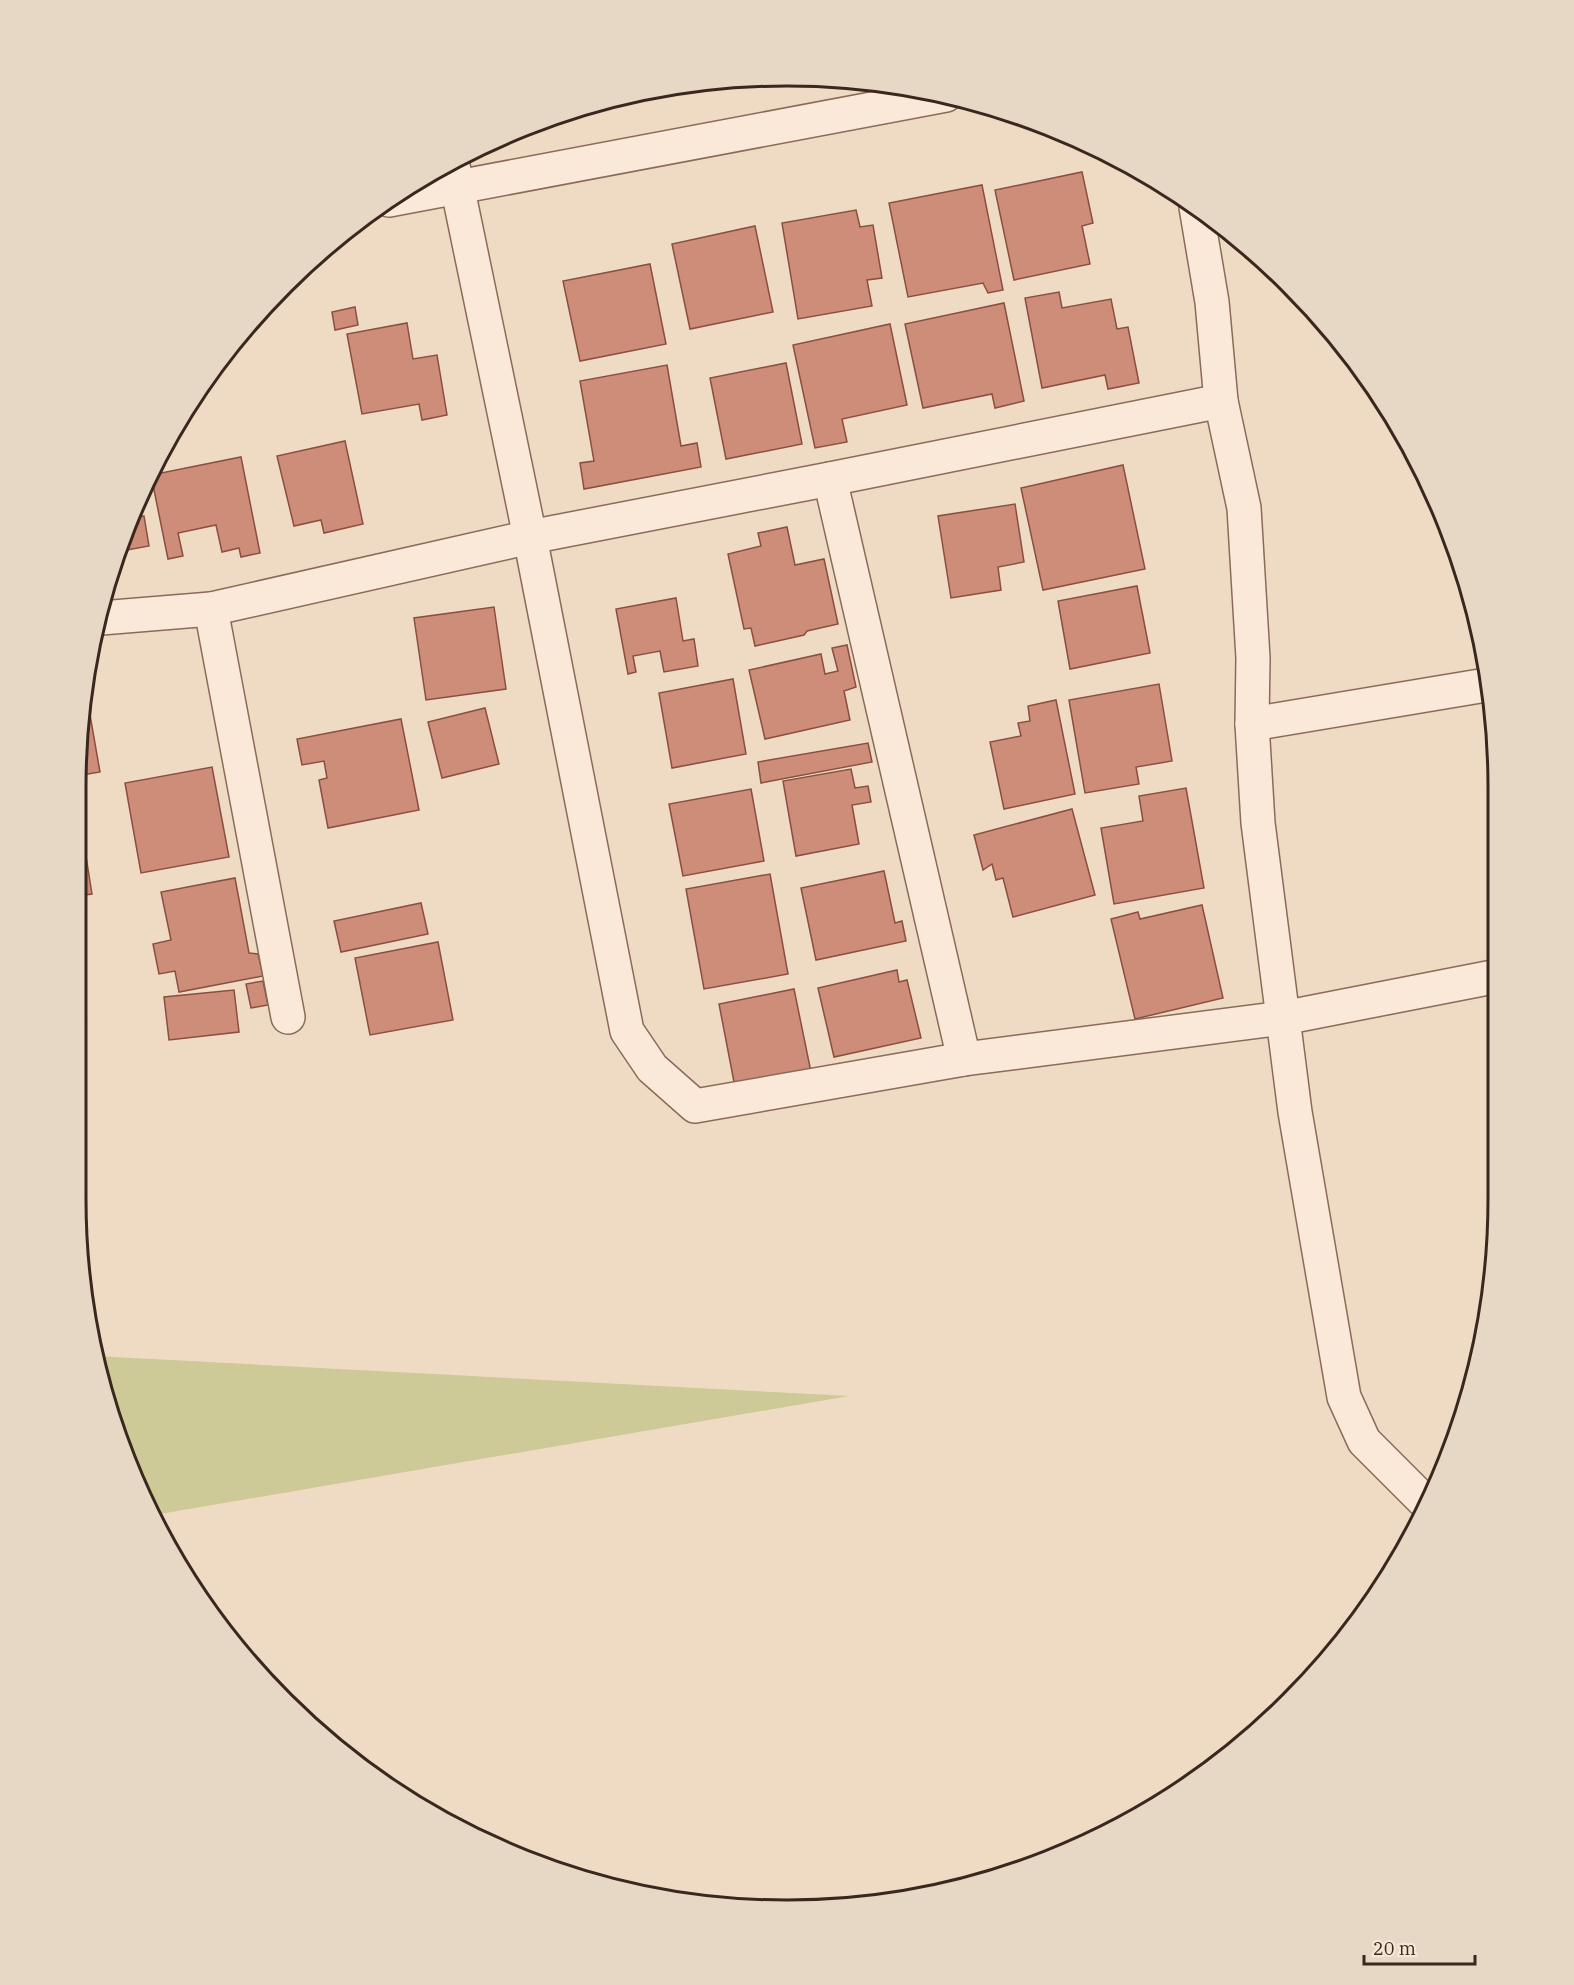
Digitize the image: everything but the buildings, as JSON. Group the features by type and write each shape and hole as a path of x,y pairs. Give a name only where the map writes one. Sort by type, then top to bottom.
{"street":[{"path":"425,186 455,174 923,99"},
{"path":"455,174 530,537 627,1031 652,1068 695,1106 964,1059 1283,1018 1488,978"},
{"path":"1198,219 1212,302 1221,401 1244,508 1253,658 1252,724 1258,823 1295,1112 1344,1397 1364,1441 1421,1498"},
{"path":"106,618 211,609 530,537 1221,401"},
{"path":"830,479 964,1059"},
{"path":"211,609 288,1017"},
{"path":"1252,724 1481,686"}],"shaded area":[{"path":"104,1356 849,1396 161,1514 139,1466 123,1423"}]}
